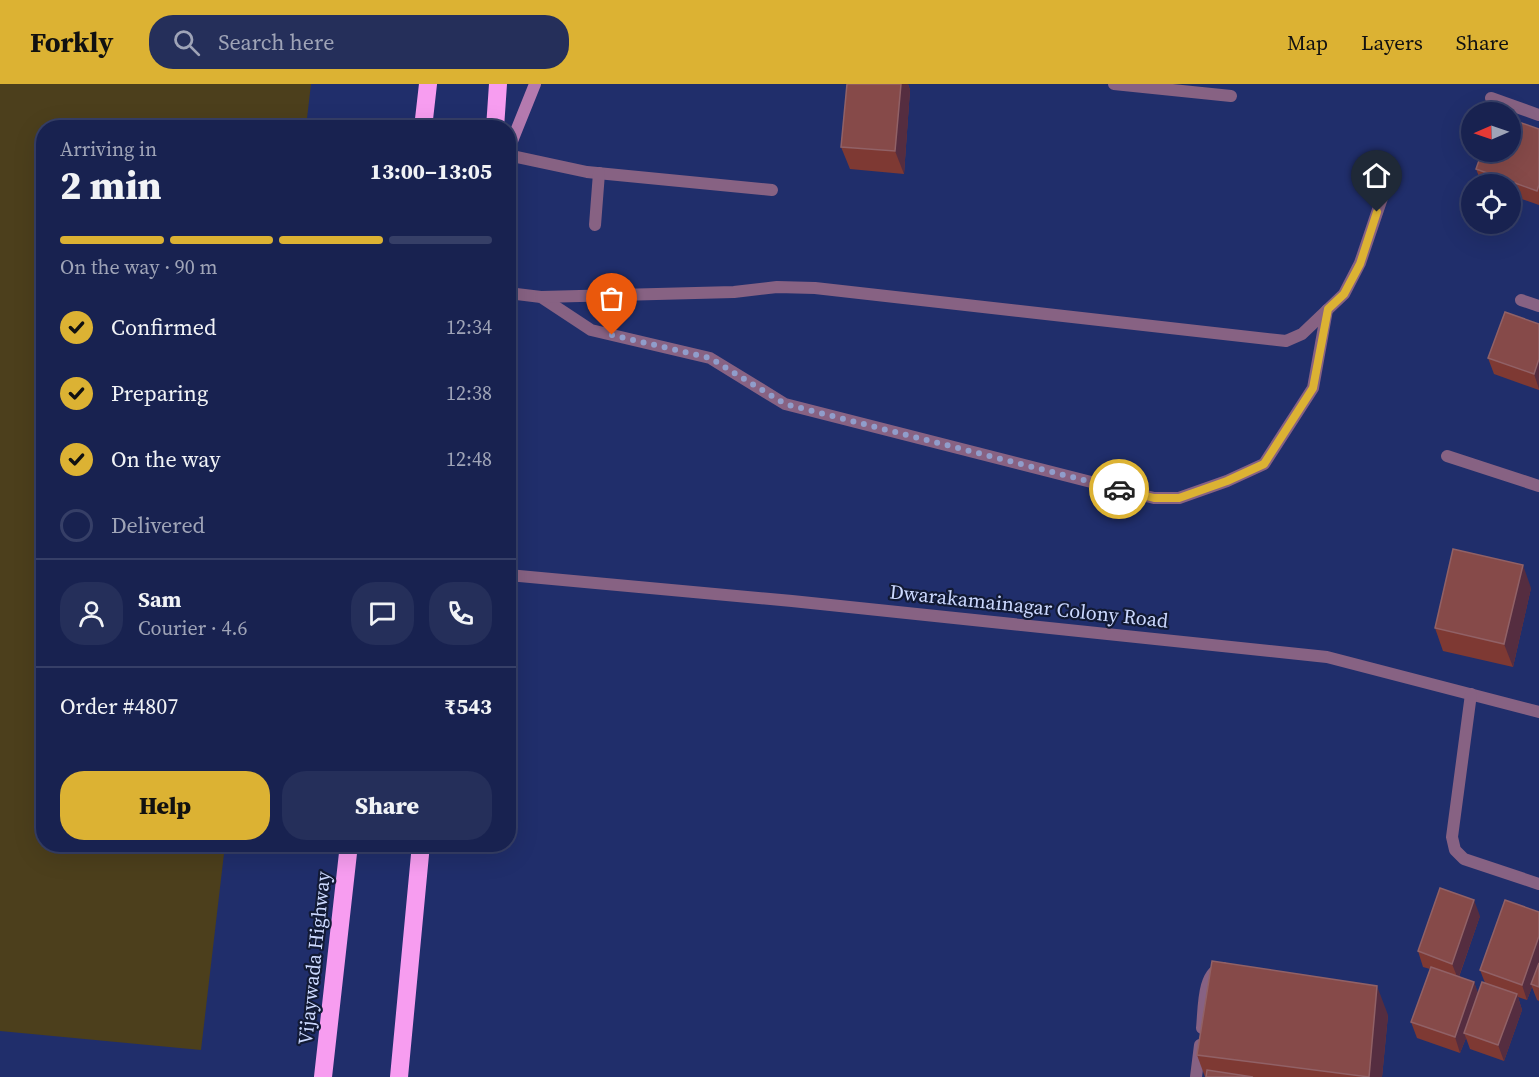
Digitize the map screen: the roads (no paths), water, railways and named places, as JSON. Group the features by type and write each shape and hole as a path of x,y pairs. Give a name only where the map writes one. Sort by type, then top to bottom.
{"highway":[{"path":"424,120 428,84"},
{"path":"496,120 498,84"},
{"name":"Vijaywada Highway","path":"323,1077 348,852"},
{"path":"399,1077 420,852"}],"street":[{"path":"516,133 535,84"},
{"path":"1114,84 1231,96"},
{"path":"1491,98 1539,115"},
{"path":"516,155 599,173 772,190"},
{"path":"595,225 599,173"},
{"path":"516,294 541,297 734,292 777,287 815,288 1286,341 1302,334 1344,294 1360,264 1383,195"},
{"path":"541,297 591,330 710,358 785,404 1154,498 1179,498 1227,481 1264,464 1313,388 1328,309"},
{"path":"1521,300 1539,306"},
{"path":"1447,456 1539,486"},
{"name":"Dwarakamainagar Colony Road","path":"516,575 1327,657 1539,712"},
{"path":"1471,694 1452,837 1455,850 1464,859 1539,884"},
{"path":"1196,1077 1208,979 1212,972 1220,968 1231,969"}]}
